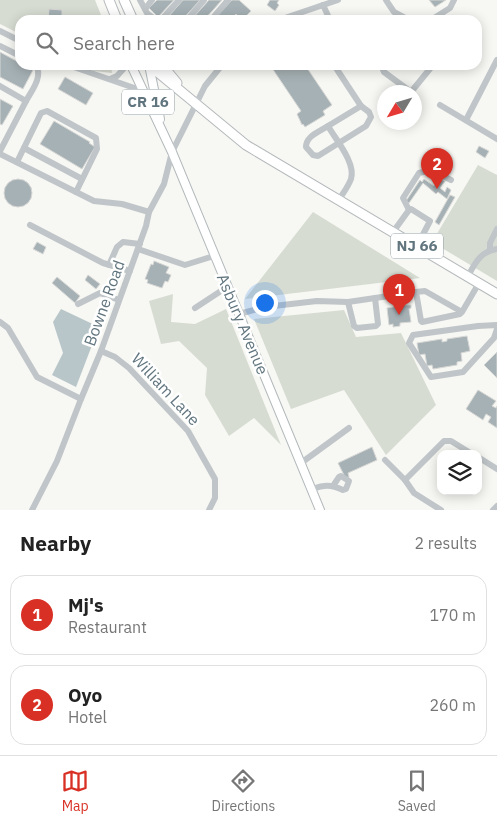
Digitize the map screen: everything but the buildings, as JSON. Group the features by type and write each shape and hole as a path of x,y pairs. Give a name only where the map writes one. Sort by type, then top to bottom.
{"highway":[{"path":"110,2 115,15"},
{"name":"Asbury Avenue","path":"155,70 196,103"},
{"name":"NJ 66","path":"166,70 196,103 246,145 497,294"}],"main road":[{"path":"110,2 112,15"},
{"name":"Asbury Avenue","path":"133,70 172,152 320,510"},
{"name":"Asbury Avenue","path":"150,70 165,138"}],"street":[{"path":"140,0 151,15"},
{"path":"145,9 152,0"},
{"path":"166,15 179,0"},
{"path":"191,15 204,0"},
{"path":"215,15 228,0"},
{"path":"303,15 337,0"},
{"path":"386,0 394,12 400,15"},
{"path":"439,15 450,8 454,0"},
{"path":"323,5 328,15"},
{"path":"0,31 15,38"},
{"path":"0,46 15,54"},
{"path":"466,120 495,68 497,60"},
{"path":"38,70 37,82 0,152 94,201 122,204 149,212"},
{"path":"83,70 142,91"},
{"path":"110,79 117,76 122,70"},
{"name":"Bowne Road","path":"32,510 58,461 101,351 139,247 149,212 164,184 172,152 205,86 218,70"},
{"path":"337,70 361,106 369,112 371,117 369,123 318,156 309,153 306,148 308,138 361,106"},
{"path":"383,70 411,92 429,70"},
{"path":"0,86 26,100"},
{"path":"440,104 497,139"},
{"path":"17,162 41,113 47,112 96,138 98,149 76,192"},
{"path":"328,126 350,162 352,172 350,182 339,200"},
{"path":"24,148 82,179"},
{"path":"409,210 404,198 418,173 431,170 451,180"},
{"path":"409,210 411,209 430,221 417,246"},
{"path":"393,232 409,210"},
{"path":"30,225 109,265 130,271"},
{"path":"468,276 478,259 485,252 493,250 490,242 497,230"},
{"path":"109,265 117,246 123,242 185,265 214,256"},
{"path":"416,292 422,322 458,315 462,312 480,283"},
{"path":"195,308 227,287"},
{"path":"239,314 265,307 317,301 348,302 425,291 462,312"},
{"path":"78,304 100,293 119,300"},
{"path":"348,302 354,326 357,328 376,326 378,324 375,298"},
{"path":"0,322 8,328 37,377 81,399"},
{"path":"497,325 413,335 409,343 431,377 463,372 494,338 497,329"},
{"name":"William Lane","path":"101,351 115,357 129,368 188,431 215,479 215,498 209,510"},
{"path":"301,464 349,428"},
{"path":"405,480 444,441 451,441 466,450"},
{"path":"385,460 420,498 441,510"},
{"path":"482,460 497,469"},
{"path":"312,489 325,485 333,486"},
{"path":"493,510 497,506"}],"shaded area":[{"path":"0,0 95,0 101,15 15,15 15,32 0,24"},
{"path":"92,70 112,70 112,73"},
{"path":"478,165 497,175 497,281 432,242"},
{"path":"313,212 420,278 245,299"},
{"path":"173,294 171,322 195,324 226,309 281,445 254,418 229,436 205,395 207,368 179,341 161,344 149,301"},
{"path":"61,309 99,327 76,387 52,375 63,353 53,322"},
{"path":"344,310 356,337 401,333 436,405 386,455 344,390 291,409 254,319"}],"place":[{"name":"Oyo","path":"437,189"},
{"name":"Mj's","path":"399,315"}]}
